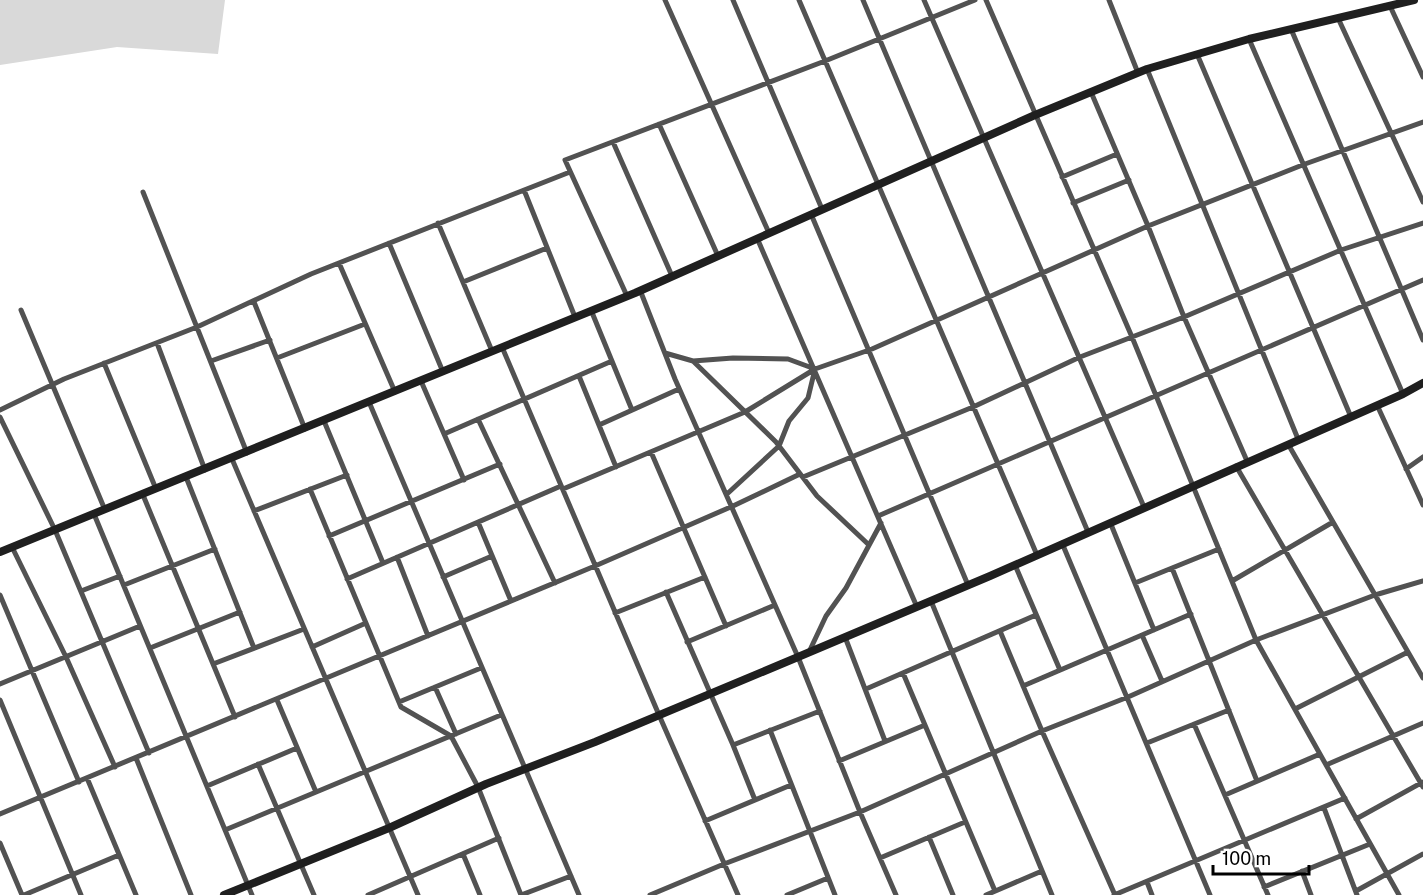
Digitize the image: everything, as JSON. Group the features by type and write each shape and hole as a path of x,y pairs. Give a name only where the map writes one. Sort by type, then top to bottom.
{"main road":[{"path":"0,552 627,296 1035,115 1147,69 1249,39 1387,4 1414,0"},
{"path":"224,895 917,607 1403,394 1423,383"}],"street":[{"path":"673,0 666,1 769,233"},
{"path":"733,0 822,209"},
{"path":"799,0 1037,555"},
{"path":"863,0 1088,532"},
{"path":"924,0 1044,273 1143,507"},
{"path":"627,296 565,160 825,61 975,0"},
{"path":"986,0 1132,337 1256,640 1386,874 1400,895"},
{"path":"1109,0 1138,73"},
{"path":"1387,4 1423,77"},
{"path":"1338,18 1423,202"},
{"path":"1291,29 1423,340"},
{"path":"1249,39 1403,394"},
{"path":"1197,54 1350,417"},
{"path":"1147,69 1298,439"},
{"path":"1091,92 1184,317 1247,461"},
{"path":"347,579 518,504 745,412 815,369 868,351 1148,226 1305,164 1423,122"},
{"path":"658,124 718,256"},
{"path":"613,142 672,276"},
{"path":"1062,177 1117,154"},
{"path":"0,410 52,384 197,327 339,263 570,171"},
{"path":"1073,203 1129,180"},
{"path":"524,190 575,317"},
{"path":"143,192 247,453"},
{"path":"811,214 968,585"},
{"path":"438,223 492,351"},
{"path":"0,814 326,680 802,476 852,458 973,407 1080,357 1184,317 1341,250 1423,223"},
{"path":"757,238 917,607"},
{"path":"389,243 443,372"},
{"path":"463,282 547,248"},
{"path":"339,263 394,392"},
{"path":"878,516 1423,280"},
{"path":"640,290 679,389 733,506 798,657 896,895"},
{"path":"254,302 305,429"},
{"path":"21,310 105,510"},
{"path":"591,310 632,410"},
{"path":"277,358 365,324"},
{"path":"211,361 270,340"},
{"path":"157,343 205,470"},
{"path":"502,347 738,895"},
{"path":"665,353 693,361 734,358 788,359 815,369"},
{"path":"444,434 612,361"},
{"path":"693,361 779,446 818,496 869,545"},
{"path":"104,363 156,489"},
{"path":"727,494 779,446 789,421 808,398 815,369"},
{"path":"579,376 616,466"},
{"path":"421,381 464,480"},
{"path":"599,425 679,389"},
{"path":"369,402 579,895"},
{"path":"1377,405 1423,505"},
{"path":"0,417 55,530 149,753"},
{"path":"478,419 555,583"},
{"path":"324,421 383,563"},
{"path":"1288,444 1423,678"},
{"path":"651,452 726,626"},
{"path":"1406,469 1423,457"},
{"path":"232,459 418,895"},
{"path":"329,536 500,464"},
{"path":"1236,466 1422,784 1356,819"},
{"path":"254,511 347,474"},
{"path":"186,477 254,648"},
{"path":"310,489 401,707 454,735"},
{"path":"143,495 235,717"},
{"path":"94,514 252,895"},
{"path":"478,522 511,601"},
{"path":"1110,522 1154,630"},
{"path":"1232,581 1333,522"},
{"path":"808,653 826,616 846,588 881,523"},
{"path":"1062,543 1210,895"},
{"path":"12,548 66,657 115,767"},
{"path":"124,585 215,549"},
{"path":"1135,583 1219,549"},
{"path":"443,577 492,556"},
{"path":"397,557 428,636"},
{"path":"1015,565 1060,670"},
{"path":"1172,568 1257,781"},
{"path":"81,591 120,576"},
{"path":"615,613 705,577"},
{"path":"650,895 860,812 1256,640 1375,595 1423,581"},
{"path":"666,592 734,745 755,800"},
{"path":"0,595 79,782"},
{"path":"931,601 1052,895"},
{"path":"687,642 774,605"},
{"path":"150,648 240,612"},
{"path":"1023,686 1191,614"},
{"path":"866,689 1036,615"},
{"path":"312,647 366,623"},
{"path":"0,684 141,626"},
{"path":"213,664 304,629"},
{"path":"1000,631 1114,895 1345,798"},
{"path":"1142,635 1162,681"},
{"path":"845,637 885,741"},
{"path":"1295,709 1408,652"},
{"path":"399,702 481,668"},
{"path":"903,673 995,891"},
{"path":"435,687 521,895 571,876"},
{"path":"0,700 81,895"},
{"path":"277,700 316,792"},
{"path":"734,745 820,711"},
{"path":"1147,743 1229,711"},
{"path":"225,830 501,715"},
{"path":"1326,765 1423,723"},
{"path":"1194,724 1268,895"},
{"path":"839,761 924,725"},
{"path":"770,730 836,895"},
{"path":"207,786 297,748"},
{"path":"1224,795 1320,754"},
{"path":"136,758 191,895"},
{"path":"258,764 314,895"},
{"path":"87,778 136,895"},
{"path":"705,821 791,785"},
{"path":"1324,808 1356,893 1423,854"},
{"path":"880,858 965,822"},
{"path":"929,837 952,895"},
{"path":"368,895 499,838"},
{"path":"0,843 23,895 119,855"},
{"path":"1264,887 1370,844"},
{"path":"463,854 480,895"},
{"path":"986,895 1042,871"},
{"path":"1302,872 1311,895"},
{"path":"787,895 828,878"},
{"path":"1147,882 1152,895"}],"shaded area":[{"path":"0,0 225,0 218,54 117,47 0,65"}]}
